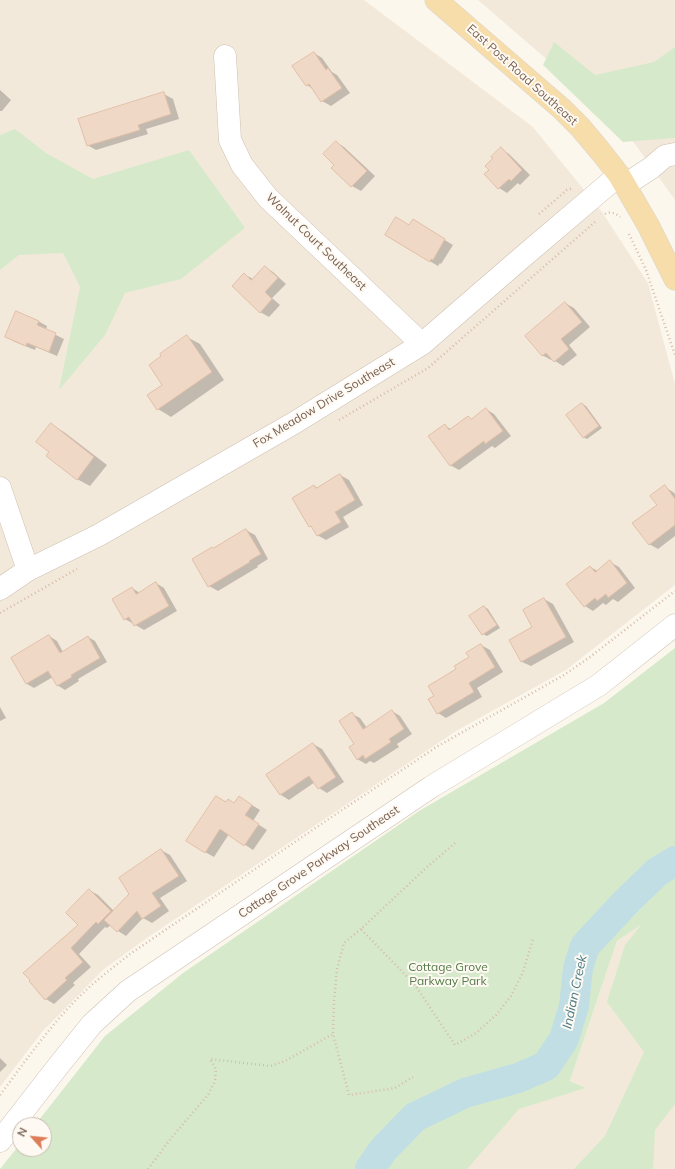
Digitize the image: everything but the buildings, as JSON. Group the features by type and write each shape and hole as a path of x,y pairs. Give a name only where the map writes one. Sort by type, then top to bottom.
{"main road":[{"name":"East Post Road Southeast","path":"436,0 562,109 588,137 622,180 648,224 675,279"}],"street":[{"name":"Walnut Court Southeast","path":"225,56 230,140 242,165 268,198 422,344"},
{"name":"Fox Meadow Drive Southeast","path":"0,589 28,570 99,535 294,423 422,344 519,260 622,180 666,156 675,154"},
{"path":"0,488 28,570"},
{"name":"Cottage Grove Parkway Southeast","path":"0,1141 92,1024 128,991 431,787 598,685 675,625"}],"path":[{"path":"601,217 606,212 611,212 623,221"},
{"path":"335,422 428,368 596,222"},
{"path":"626,228 646,270 675,355"},
{"path":"0,613 81,567"},
{"path":"0,1095 44,1036 74,1002 102,976 130,954 438,746 564,675 590,657 675,591"},
{"path":"413,1078 395,1088 349,1095 333,1034 337,969 344,943 455,843"},
{"path":"361,929 415,985 455,1046 476,1033 496,1015 512,996 523,972 533,939"},
{"path":"148,1169 172,1137 208,1095 215,1081 216,1069 210,1059 270,1066 285,1061 333,1034"}],"shaded area":[{"path":"0,0 364,0 533,127 602,212 648,283 675,384 675,585 566,670 456,731 147,938 104,969 42,1032 0,1087"},
{"path":"478,0 675,0 675,200 619,122"},
{"path":"675,902 675,1169 413,1169 435,1134 586,1088 570,1081 617,941"}],"green space":[{"path":"554,42 595,75 654,62 675,47 675,138 623,142 543,65"},
{"path":"15,129 46,153 93,179 189,150 245,228 181,279 125,293 105,335 59,390 80,287 63,253 19,255 0,270 0,135"},
{"name":"Cottage Grove Parkway Park","path":"675,648 675,1104 655,1130 653,1169 574,1169 605,1136 644,1052 607,1002 625,945 641,925 617,941 570,1081 586,1088 519,1109 467,1169 0,1169 12,1154 12,1157 52,1157 52,1117 41,1117 105,1036 183,973 419,811 604,703"}],"waterway":[{"name":"Indian Creek","path":"370,1169 383,1150 415,1117 465,1093 518,1078 546,1066 564,1039 574,1006 578,968 585,946 626,902 657,872 675,861"}]}
